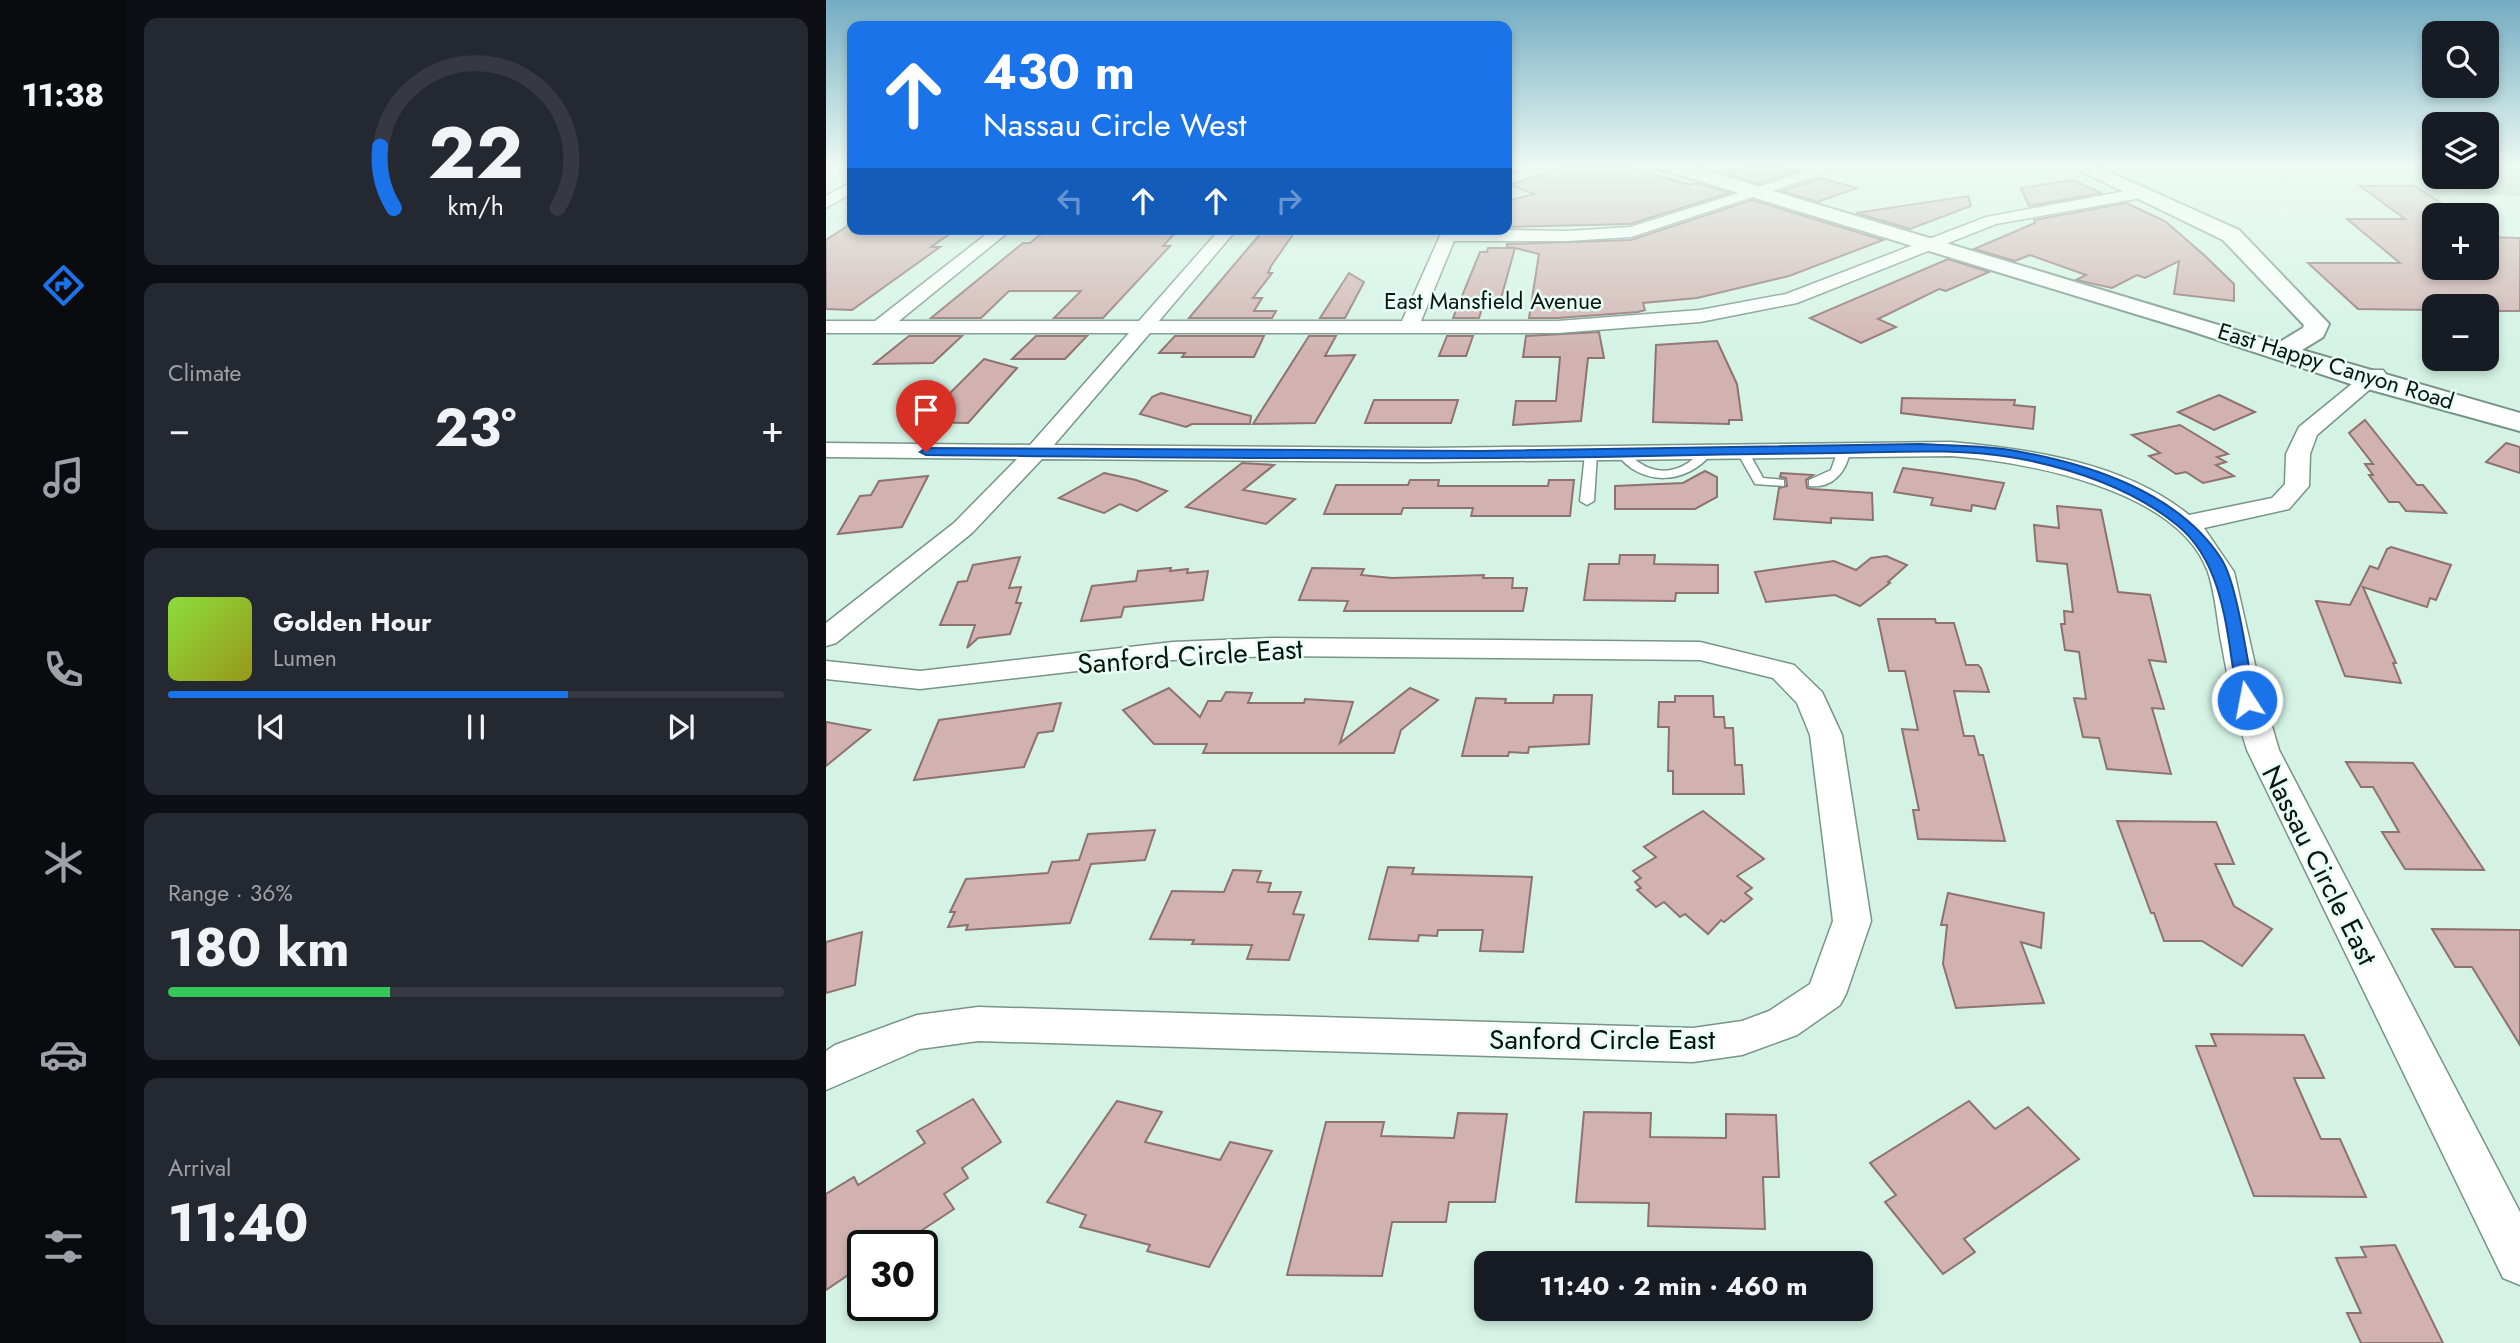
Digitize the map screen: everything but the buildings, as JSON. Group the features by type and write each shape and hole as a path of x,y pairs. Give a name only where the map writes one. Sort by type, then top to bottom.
{"street":[{"path":"1512,235 1567,236 1631,232 1645,228"},
{"name":"East Happy Canyon Road","path":"1874,228 2520,422"},
{"name":"East Mansfield Avenue","path":"826,327 1616,324 1740,310 1821,289 1928,244 1976,228"},
{"path":"2217,228 2248,249 2317,324 2314,332 2284,350"},
{"path":"880,327 996,235"},
{"path":"826,637 962,528 1036,452 1224,235"},
{"path":"1409,326 1449,235"},
{"path":"2185,524 2280,504 2297,486 2298,454 2307,432 2371,377"},
{"name":"Nassau Circle East","path":"826,450 1623,454 1951,449 2032,457 2118,485 2154,503 2185,524 2208,551 2220,573 2247,700 2263,750 2520,1261"},
{"name":"Sanford Circle East","path":"826,670 920,680 1173,651 1274,647 1700,651 1748,660 1783,671 1811,699 1821,723 1826,736 1852,921 1826,994 1783,1023 1742,1038 1693,1045 978,1024 916,1032 850,1058 826,1072"}],"lane":[{"path":"1813,483 1834,478 1842,468 1844,450"},
{"path":"1743,452 1759,481 1780,482"},
{"path":"1587,501 1591,454"}],"route":[{"path":"926,452 1481,455 1920,448 1979,450 2032,457 2118,485 2154,503 2185,524 2216,562 2224,584 2247,700"}]}
